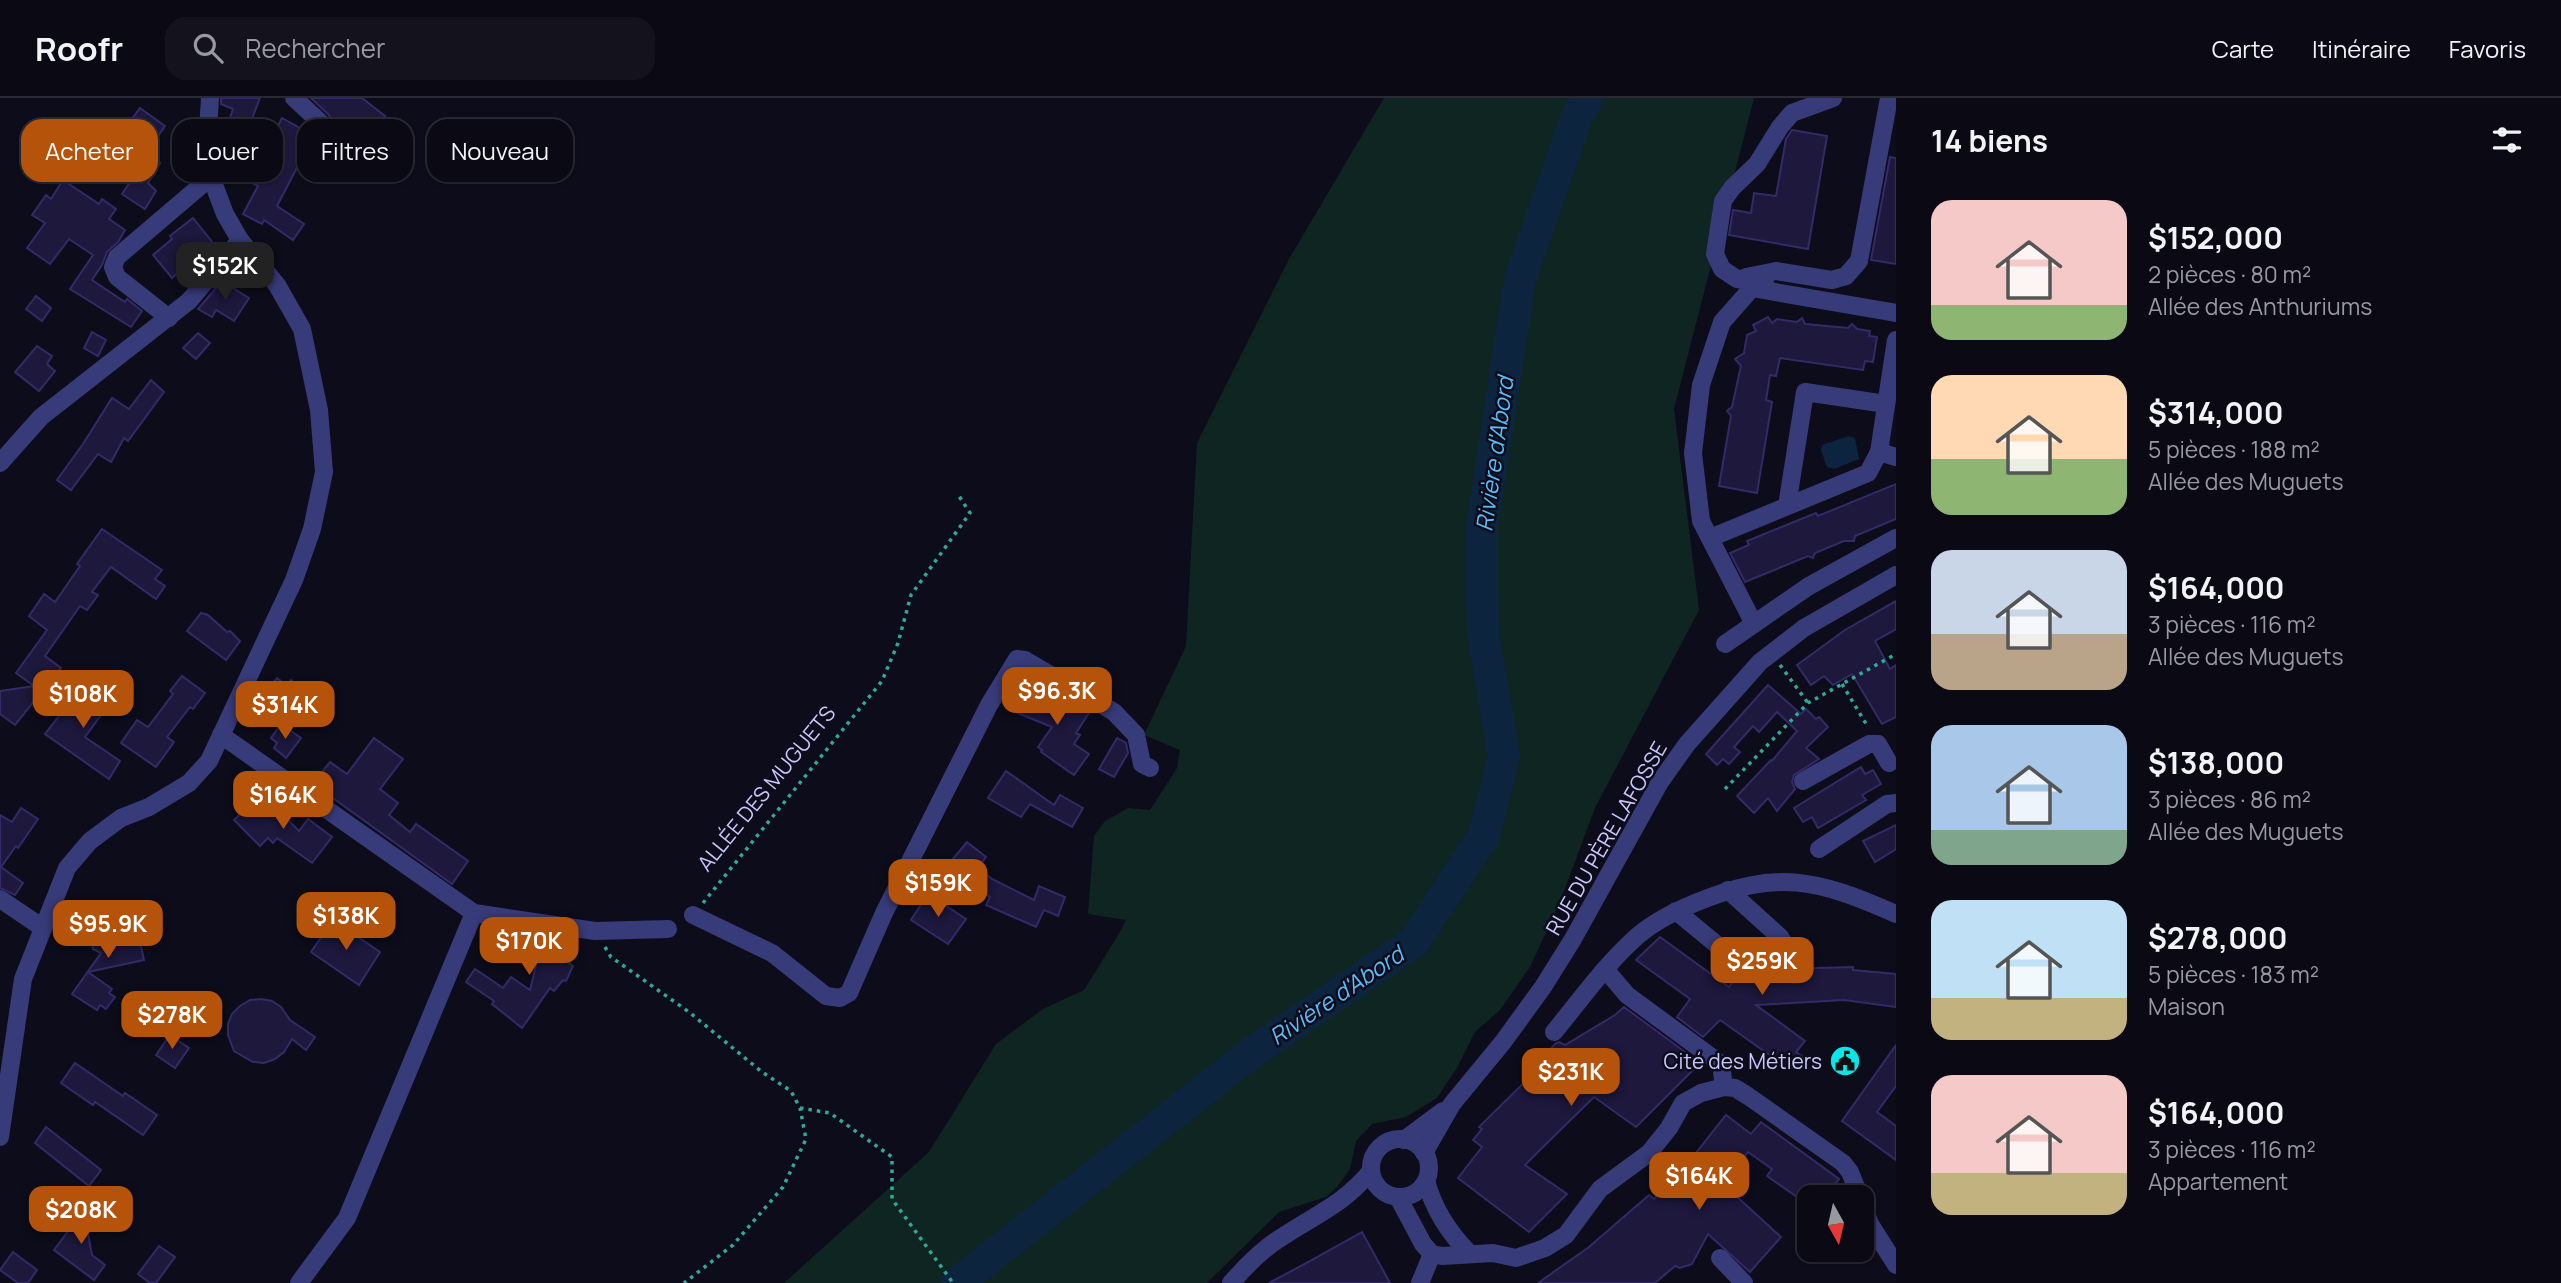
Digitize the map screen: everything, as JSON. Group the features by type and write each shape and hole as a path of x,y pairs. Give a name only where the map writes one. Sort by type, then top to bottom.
{"street":[{"path":"209,119 210,98"},
{"path":"294,98 317,119"},
{"path":"1833,98 1792,113 1757,164 1732,188 1723,201 1715,254 1722,269 1737,279 1896,304"},
{"path":"1737,279 1776,271 1832,280 1846,276 1859,261 1889,98"},
{"path":"169,318 117,277 113,267 117,257 205,182"},
{"path":"0,1137 23,979 68,868 90,841 121,818 149,807 189,783 209,761 294,580 312,529 324,472 319,410 302,329 277,285 240,240 225,214 213,182"},
{"path":"0,463 41,417 169,318 200,290 240,240"},
{"path":"1754,624 1701,521 1693,453 1700,385 1722,321 1752,288 1896,313"},
{"path":"1710,538 1868,474 1887,454 1886,404 1896,340"},
{"path":"1787,506 1805,392 1886,404"},
{"path":"1726,644 1809,586 1896,538"},
{"name":"RUE DU PÈRE LAFOSSE","path":"1424,1153 1452,1104 1503,1042 1543,987 1580,928 1660,782 1688,744 1760,662 1804,628 1896,575"},
{"path":"693,915 772,953 826,996 839,998 849,993 890,901 989,705 1017,659 1025,660 1114,712 1136,735 1142,764 1150,768"},
{"path":"221,735 474,913 595,931 668,929"},
{"path":"1803,781 1869,744 1878,744 1894,763"},
{"path":"1819,849 1887,804 1896,803"},
{"path":"1555,1032 1605,969 1633,939 1676,911 1728,890 1786,881 1822,885 1896,914"},
{"path":"1676,911 1745,968 1761,965 1783,952 1784,943 1780,937 1728,890"},
{"path":"0,899 43,928"},
{"path":"299,1283 347,1218 474,913"},
{"path":"1605,969 1628,995 1721,1064 1724,1087"},
{"path":"1328,1211 1391,1195 1409,1196 1419,1190 1426,1181 1428,1172 1424,1153 1419,1147 1404,1140 1395,1140 1380,1147 1371,1163 1371,1171 1377,1187 1391,1195 1432,1254 1493,1254 1516,1258 1545,1248 1566,1235 1600,1189 1649,1153 1684,1103 1701,1093 1724,1087 1735,1088 1748,1096 1843,1163 1855,1185"},
{"name":"RUE DU PÈRE LAFOSSE","path":"1404,1140 1452,1104"},
{"path":"1231,1283 1251,1261 1278,1239 1328,1211 1371,1171"},
{"path":"1426,1181 1431,1200 1448,1232 1469,1253"},
{"path":"1874,1230 1896,1265"},
{"path":"1420,1283 1432,1254"},
{"path":"1720,1258 1744,1283"}],"path":[{"name":"ALLÉE DES MUGUETS","path":"693,915 882,681 898,642 911,595 970,513 959,496"},
{"path":"1771,654 1808,703"},
{"path":"1725,789 1808,703 1896,654"},
{"path":"1842,684 1878,744"},
{"path":"595,931 611,957 689,1012 762,1072 791,1091 800,1108 806,1139 783,1187 733,1245 684,1283"},
{"path":"800,1108 830,1113 892,1157 892,1199 953,1283"}],"green space":[{"path":"1384,98 1754,98 1674,409 1699,610 1595,808 1560,902 1530,967 1500,1010 1475,1032 1457,1068 1437,1098 1406,1117 1372,1124 1356,1141 1350,1169 1337,1187 1326,1197 1279,1212 1207,1283 784,1283 929,1152 996,1044 1043,1009 1084,990 1126,920 1088,914 1094,836 1105,821 1128,808 1150,810 1177,768 1180,750 1144,735 1186,646 1197,443 1289,259"}],"water":[{"path":"1849,436 1855,438 1859,459 1834,469 1827,467 1822,445"}],"building":[{"path":"221,98 260,98 252,119 230,119 233,109 221,104"},
{"path":"311,98 362,98 385,116 383,119 331,119"},
{"path":"140,108 155,119 132,119"},
{"path":"282,118 297,126 297,168 277,206 304,224 293,240 264,220 262,224 243,214 258,186 251,182 283,182"},
{"path":"158,121 165,126 158,136"},
{"path":"1792,130 1827,136 1808,249 1729,235 1733,210 1751,213 1754,193 1776,196 1786,139"},
{"path":"1890,157 1896,158 1896,264 1871,260"},
{"path":"62,182 66,182 99,204 102,199 116,209 109,219 125,230 119,241 107,252 92,280 125,302 127,299 142,311 131,327 70,289 93,255 69,239 50,264 27,248 45,223 32,215 46,195 51,199"},
{"path":"130,182 149,182 156,191 145,209 122,194"},
{"path":"193,218 213,243 172,278 153,255 172,239 170,236"},
{"path":"222,281 249,298 234,321 216,310 212,317 198,309"},
{"path":"36,296 51,308 42,321 26,309"},
{"path":"1768,317 1772,323 1777,319 1797,322 1802,318 1805,324 1848,328 1852,324 1857,329 1870,331 1869,336 1877,337 1873,362 1865,361 1863,370 1780,358 1776,376 1770,375 1766,400 1772,402 1757,493 1719,486 1731,416 1727,411 1732,407 1741,366 1735,359 1744,353 1747,335 1756,331 1753,325"},
{"path":"92,332 106,340 98,356 84,348"},
{"path":"198,333 210,343 196,359 183,348"},
{"path":"37,346 52,356 47,364 55,371 39,391 15,372"},
{"path":"151,380 164,392 128,441 124,438 111,462 98,454 71,490 57,480 112,398 129,409"},
{"path":"1896,484 1896,519 1855,536 1854,541 1844,541 1815,553 1813,558 1808,556 1745,582 1730,553 1749,545 1747,541"},
{"path":"102,529 162,570 155,579 165,586 156,599 111,567 92,592 98,595 87,610 80,606 45,656 61,668 15,725 0,714 0,691 34,686 16,673 47,630 29,616 44,594 55,602"},
{"path":"1896,601 1896,629 1875,641 1890,669 1896,665 1896,717 1882,724 1852,674 1833,685 1824,676 1811,685 1797,665 1845,630"},
{"path":"201,613 208,615 240,641 226,660 187,631"},
{"path":"182,676 205,693 193,709 190,707 167,737 174,742 156,767 121,743 137,720 148,727 173,694 170,691"},
{"path":"277,678 286,685 291,680 313,697 297,717 265,692"},
{"path":"87,680 102,692 104,711 85,737 120,761 109,779 45,734"},
{"path":"1768,685 1801,714 1806,709 1828,727 1806,748 1819,759 1794,775 1792,782 1795,789 1777,811 1768,798 1754,813 1737,796 1797,731 1777,712 1759,732 1753,726 1734,747 1740,752 1729,764 1723,759 1717,765 1706,754"},
{"path":"1025,687 1053,699 1057,692 1089,713 1076,733 1080,735 1074,744 1089,754 1074,775 1041,752 1038,747 1052,727 1015,712"},
{"path":"281,724 301,738 286,758 274,748 277,743 271,738"},
{"path":"374,738 403,759 380,789 398,803 389,815 410,832 416,824 468,861 452,884 319,788 325,780 319,776 330,762 347,774"},
{"path":"1117,738 1126,743 1128,753 1114,777 1099,769"},
{"path":"1861,767 1865,774 1873,770 1881,784 1862,795 1866,800 1818,828 1812,817 1803,822 1794,808"},
{"path":"1006,771 1054,805 1060,795 1083,808 1072,827 1030,804 1021,817 988,798"},
{"path":"254,801 265,812 273,805 299,831 308,819 332,837 312,863 277,838 273,843 268,838 260,846 234,820"},
{"path":"21,808 38,819 1,867 23,883 15,895 0,888 0,815 12,822"},
{"path":"1896,825 1896,849 1875,862 1863,841"},
{"path":"967,842 986,857 978,868 992,879 1034,900 1039,886 1065,897 1058,916 1044,910 1036,927 986,905 990,897 968,880 963,887 948,874 957,863 953,859"},
{"path":"928,894 966,919 948,944 911,920"},
{"path":"116,918 118,927 129,934 138,932 144,960 88,972 112,989 109,993 115,997 106,1009 100,1005 97,1010 72,994 101,953 93,949 88,924"},
{"path":"333,920 380,952 359,985 311,952"},
{"path":"522,932 541,934 577,945 569,963 573,966 566,981 563,980 554,991 550,988 522,1028 492,1004 494,1001 466,982 475,969 503,988 511,977 530,990 538,957 517,950"},
{"path":"1660,937 1729,987 1737,976 1746,979 1762,977 1778,969 1853,967 1853,970 1896,974 1896,1007 1844,1000 1756,1005 1805,1041 1796,1052 1806,1059 1800,1068 1785,1066 1720,1020 1703,1037 1677,1017 1690,999 1636,960"},
{"path":"250,1000 272,1001 281,1007 290,1020 315,1037 306,1050 292,1039 284,1052 264,1063 253,1062 234,1051 228,1035 232,1014"},
{"path":"1624,1007 1700,1063 1636,1127 1594,1097 1545,1145 1525,1165 1567,1194 1529,1232 1458,1178 1482,1147 1473,1140 1482,1129 1479,1127 1547,1060 1543,1057 1556,1043 1565,1045"},
{"path":"170,1035 189,1048 175,1068 156,1055"},
{"path":"1896,1045 1896,1086 1877,1112 1896,1126 1896,1160 1842,1121"},
{"path":"75,1063 123,1096 125,1093 157,1115 143,1135 95,1102 93,1105 61,1083"},
{"path":"1726,1115 1751,1134 1761,1122 1839,1179 1834,1185 1797,1185 1797,1197 1767,1176 1772,1169 1748,1152 1723,1184 1781,1237 1750,1272 1708,1234 1692,1264 1680,1268 1675,1266 1655,1283 1538,1283 1589,1247 1649,1195 1654,1199 1684,1168"},
{"path":"46,1127 101,1170 89,1186 35,1143"},
{"path":"84,1210 98,1220 88,1234 92,1255 105,1265 94,1280 54,1250"},
{"path":"1362,1232 1390,1283 1269,1283 1312,1260"},
{"path":"159,1246 175,1257 156,1283 150,1283 138,1274"},
{"path":"13,1252 37,1270 28,1283 18,1283 0,1270"}],"waterway":[{"name":"Rivière d'Abord","path":"957,1283 1254,1051 1414,942 1484,835 1504,756 1483,634 1481,533 1520,279 1577,116 1588,98"}],"place":[{"name":"Cité des Métiers","path":"1845,1061"}]}
